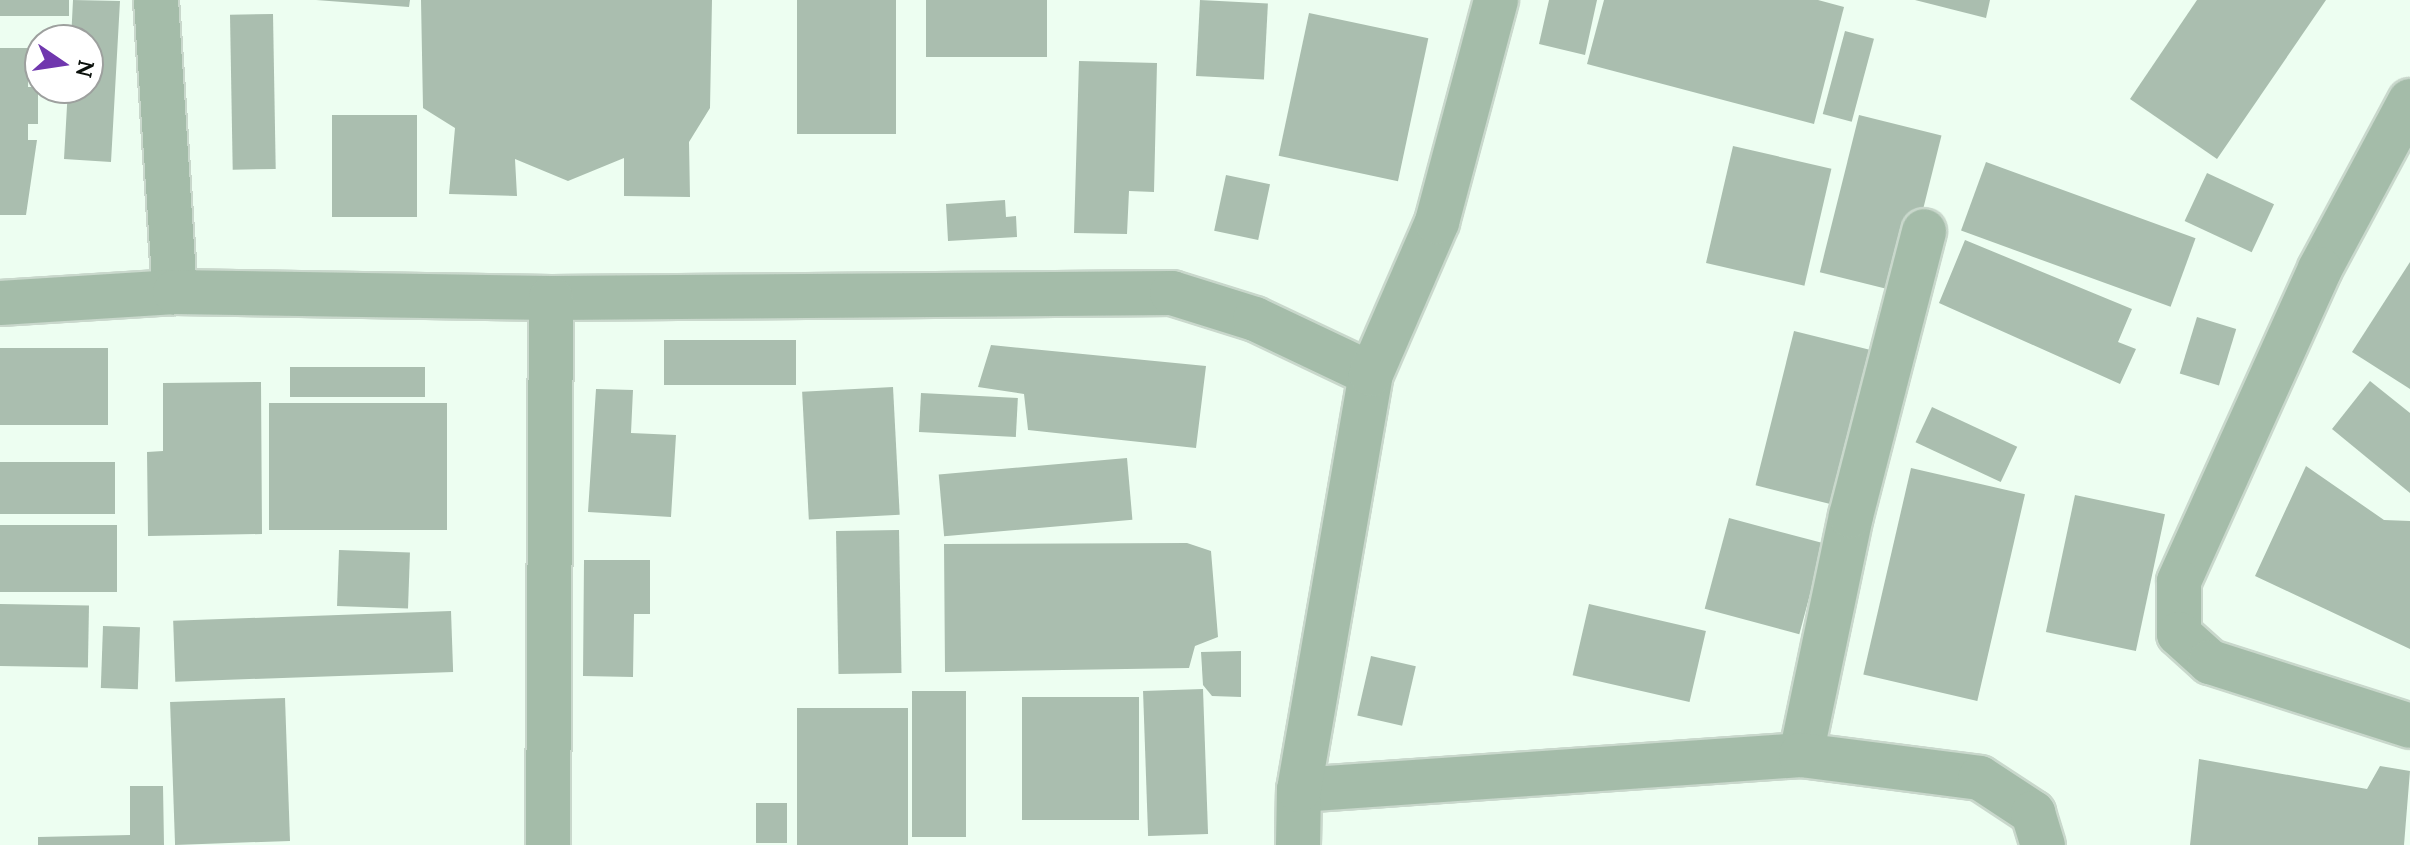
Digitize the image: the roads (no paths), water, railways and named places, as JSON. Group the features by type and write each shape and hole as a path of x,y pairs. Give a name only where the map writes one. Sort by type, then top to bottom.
{"street":[{"path":"156,0 175,292"},
{"path":"1298,845 1299,790 1371,374 1437,222 1496,0"},
{"path":"2410,101 2320,269 2179,582 2179,634 2210,662 2410,726"},
{"path":"1801,755 1851,516 1924,231"},
{"path":"0,303 175,292 551,298 1172,293 1255,319 1371,374"},
{"path":"548,845 551,298"},
{"path":"1299,790 1801,755 1980,778 2033,813 2043,845"}]}
